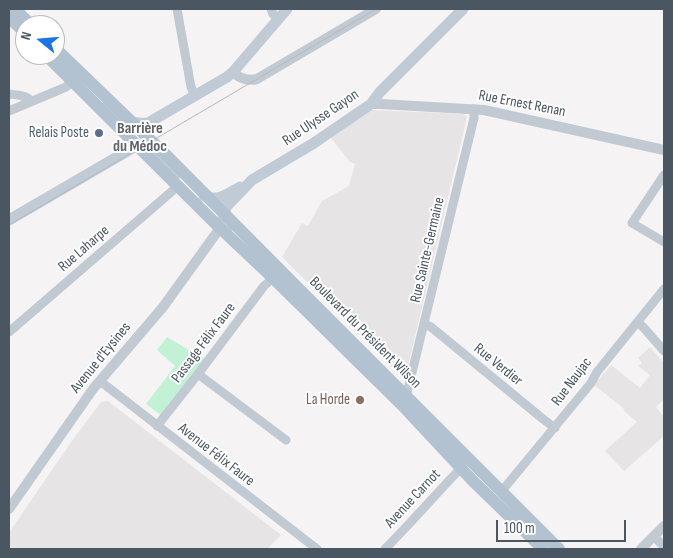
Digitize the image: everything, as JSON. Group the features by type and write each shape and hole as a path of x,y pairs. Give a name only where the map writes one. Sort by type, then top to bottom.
{"main road":[{"path":"86,96 121,120 142,124 148,123 227,77 288,9"},
{"name":"Rue Ulysse Gayon","path":"210,198 220,198 252,180 314,143 371,104 376,96 463,9"},
{"name":"Boulevard du Président Wilson","path":"65,58 210,198 559,549"},
{"name":"Boulevard du Président Wilson","path":"55,65 403,406 461,468 542,548"},
{"path":"148,123 147,133 149,138"},
{"path":"9,220 136,146 157,157 190,187 201,195 210,198"},
{"name":"Rue Ulysse Gayon","path":"224,213 231,201 252,180"},
{"path":"220,228 224,213"}],"street":[{"path":"177,9 191,87 195,96"},
{"path":"270,9 279,19"},
{"path":"233,72 240,78 248,80 257,79 376,9"},
{"path":"9,111 66,87 73,77 72,65"},
{"path":"9,94 26,96 31,101"},
{"name":"Rue Ernest Renan","path":"371,104 474,109 664,150"},
{"name":"Rue Sainte-Germaine","path":"406,396 474,118 474,109"},
{"path":"664,176 632,223 664,242"},
{"name":"Rue Laharpe","path":"9,332 178,186"},
{"path":"220,228 235,234 264,261 295,285"},
{"name":"Avenue d'Eysines","path":"9,508 100,381 163,307 220,228"},
{"name":"Passage Félix Faure","path":"157,426 264,286 273,278"},
{"name":"Rue Naujac","path":"502,492 591,383 597,372 664,289"},
{"path":"638,322 664,351"},
{"name":"Rue Verdier","path":"424,324 431,327 555,428"},
{"path":"198,374 286,440"},
{"name":"Avenue Félix Faure","path":"100,381 316,549"},
{"path":"461,468 464,454"},
{"name":"Avenue Carnot","path":"384,549 461,468"},
{"path":"641,549 664,526"},
{"path":"654,536 664,546"}],"shaded area":[{"path":"371,110 464,114 467,117 407,370 401,376 282,257 302,223 308,226 322,201 349,186 355,164 350,162 331,138"},
{"path":"650,347 664,363 664,399 656,407 664,417 664,436 624,471 605,451 637,422 622,407 594,385 611,365 640,388 650,375 638,366 642,363 638,358"},
{"path":"108,401 281,535 267,549 9,549 9,533 23,512 101,402"}],"green space":[{"path":"167,337 206,360 162,416 146,404 175,366 157,350"}],"tram line":[{"path":"9,225 376,9"}],"place":[{"name":"Relais Poste","path":"99,133"},
{"name":"La Horde","path":"360,400"}],"district":[{"name":"Barrière du Médoc","path":"140,138"}]}
